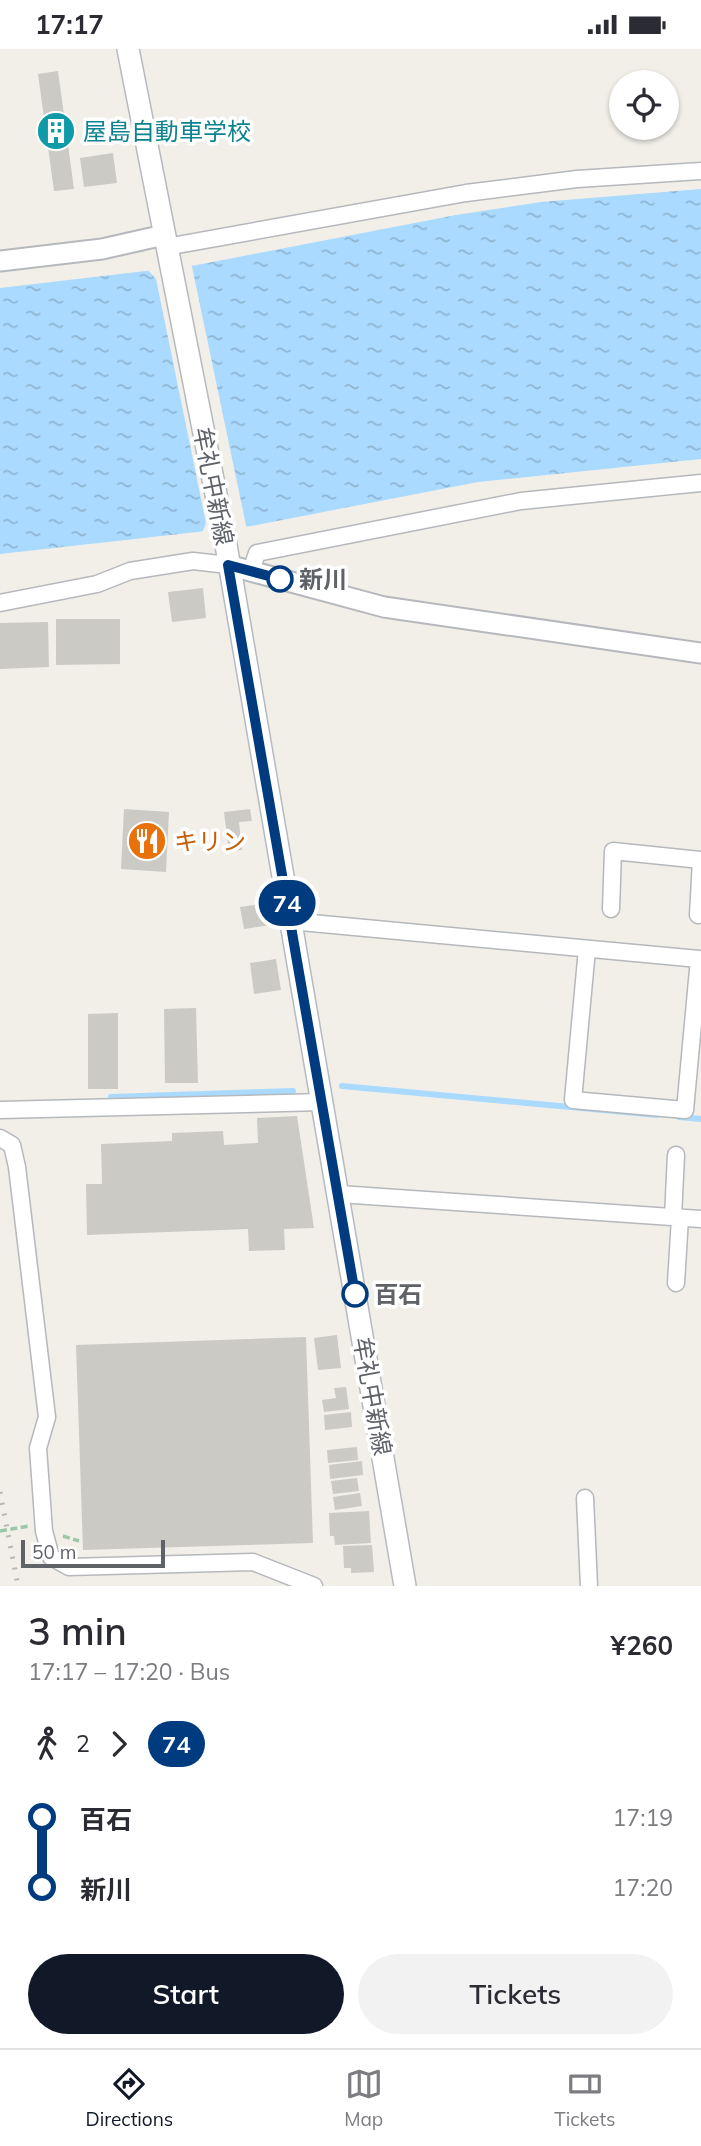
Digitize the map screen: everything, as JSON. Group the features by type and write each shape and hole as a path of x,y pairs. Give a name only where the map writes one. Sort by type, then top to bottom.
{"main road":[{"name":"牟礼中新線","path":"128,49 227,555 405,1586"}],"street":[{"path":"0,261 102,249 167,247 466,193 577,179 701,171"},
{"path":"251,571 257,553 481,508 521,501 701,483"},
{"path":"0,603 97,584 130,571 227,555 251,571 384,607 701,653"},
{"path":"611,909 613,852 701,860 698,915"},
{"path":"290,921 699,959 697,1025 685,1110 573,1100 587,949"},
{"path":"0,1110 323,1102"},
{"path":"0,1138 12,1145 19,1181 47,1417 38,1448 44,1531 51,1557 69,1567 253,1562 314,1586"},
{"path":"676,1155 676,1283"},
{"path":"339,1194 701,1219"},
{"path":"585,1498 589,1586"}],"water":[{"path":"701,189 701,459 478,482 251,526 0,554 0,288 197,265 456,215 541,202"}],"pier":[{"path":"191,262 247,530 201,535 206,523 156,279 145,267"}],"building":[{"name":"屋島自動車学校","path":"58,71 74,189 54,191 38,74"},
{"path":"113,153 117,183 84,187 80,158"},
{"path":"203,588 206,618 172,622 168,592"},
{"path":"56,619 120,619 120,664 56,665"},
{"path":"48,622 49,667 0,669 0,623"},
{"path":"124,809 169,812 166,872 121,869"},
{"path":"250,809 252,821 239,822 242,850 229,851 224,812"},
{"path":"267,903 270,925 244,929 240,907"},
{"path":"276,959 281,990 254,994 250,963"},
{"path":"196,1008 198,1083 165,1083 164,1009"},
{"path":"118,1013 118,1089 88,1089 88,1014"},
{"path":"297,1116 314,1228 284,1229 285,1250 249,1251 248,1229 87,1235 86,1184 102,1184 101,1144 172,1141 172,1133 223,1131 224,1145 258,1143 257,1118"},
{"path":"337,1335 341,1368 318,1370 314,1338"},
{"path":"306,1337 313,1543 83,1550 76,1345"},
{"path":"346,1387 349,1409 324,1412 322,1400 336,1398 334,1388"},
{"path":"351,1412 352,1427 325,1430 324,1415"},
{"path":"357,1447 358,1460 328,1463 327,1450"},
{"path":"362,1461 363,1475 330,1479 329,1465"},
{"path":"357,1478 359,1491 333,1494 331,1481"},
{"path":"360,1493 362,1506 335,1510 333,1497"},
{"path":"369,1511 371,1543 335,1545 334,1536 330,1536 329,1513"},
{"path":"372,1545 374,1572 351,1573 351,1568 344,1568 343,1546"}],"waterway":[{"path":"342,1086 657,1115"},
{"path":"111,1097 293,1091"},
{"path":"679,1117 701,1119"}],"railway":[{"path":"0,1492 18,1586"}],"bus line":[{"name":"74","path":"280,579 228,565 355,1294"}],"place":[{"name":"屋島自動車学校","path":"56,131"},
{"name":"新川","path":"280,579"},
{"name":"キリン","path":"147,841"},
{"name":"百石","path":"355,1294"}]}
